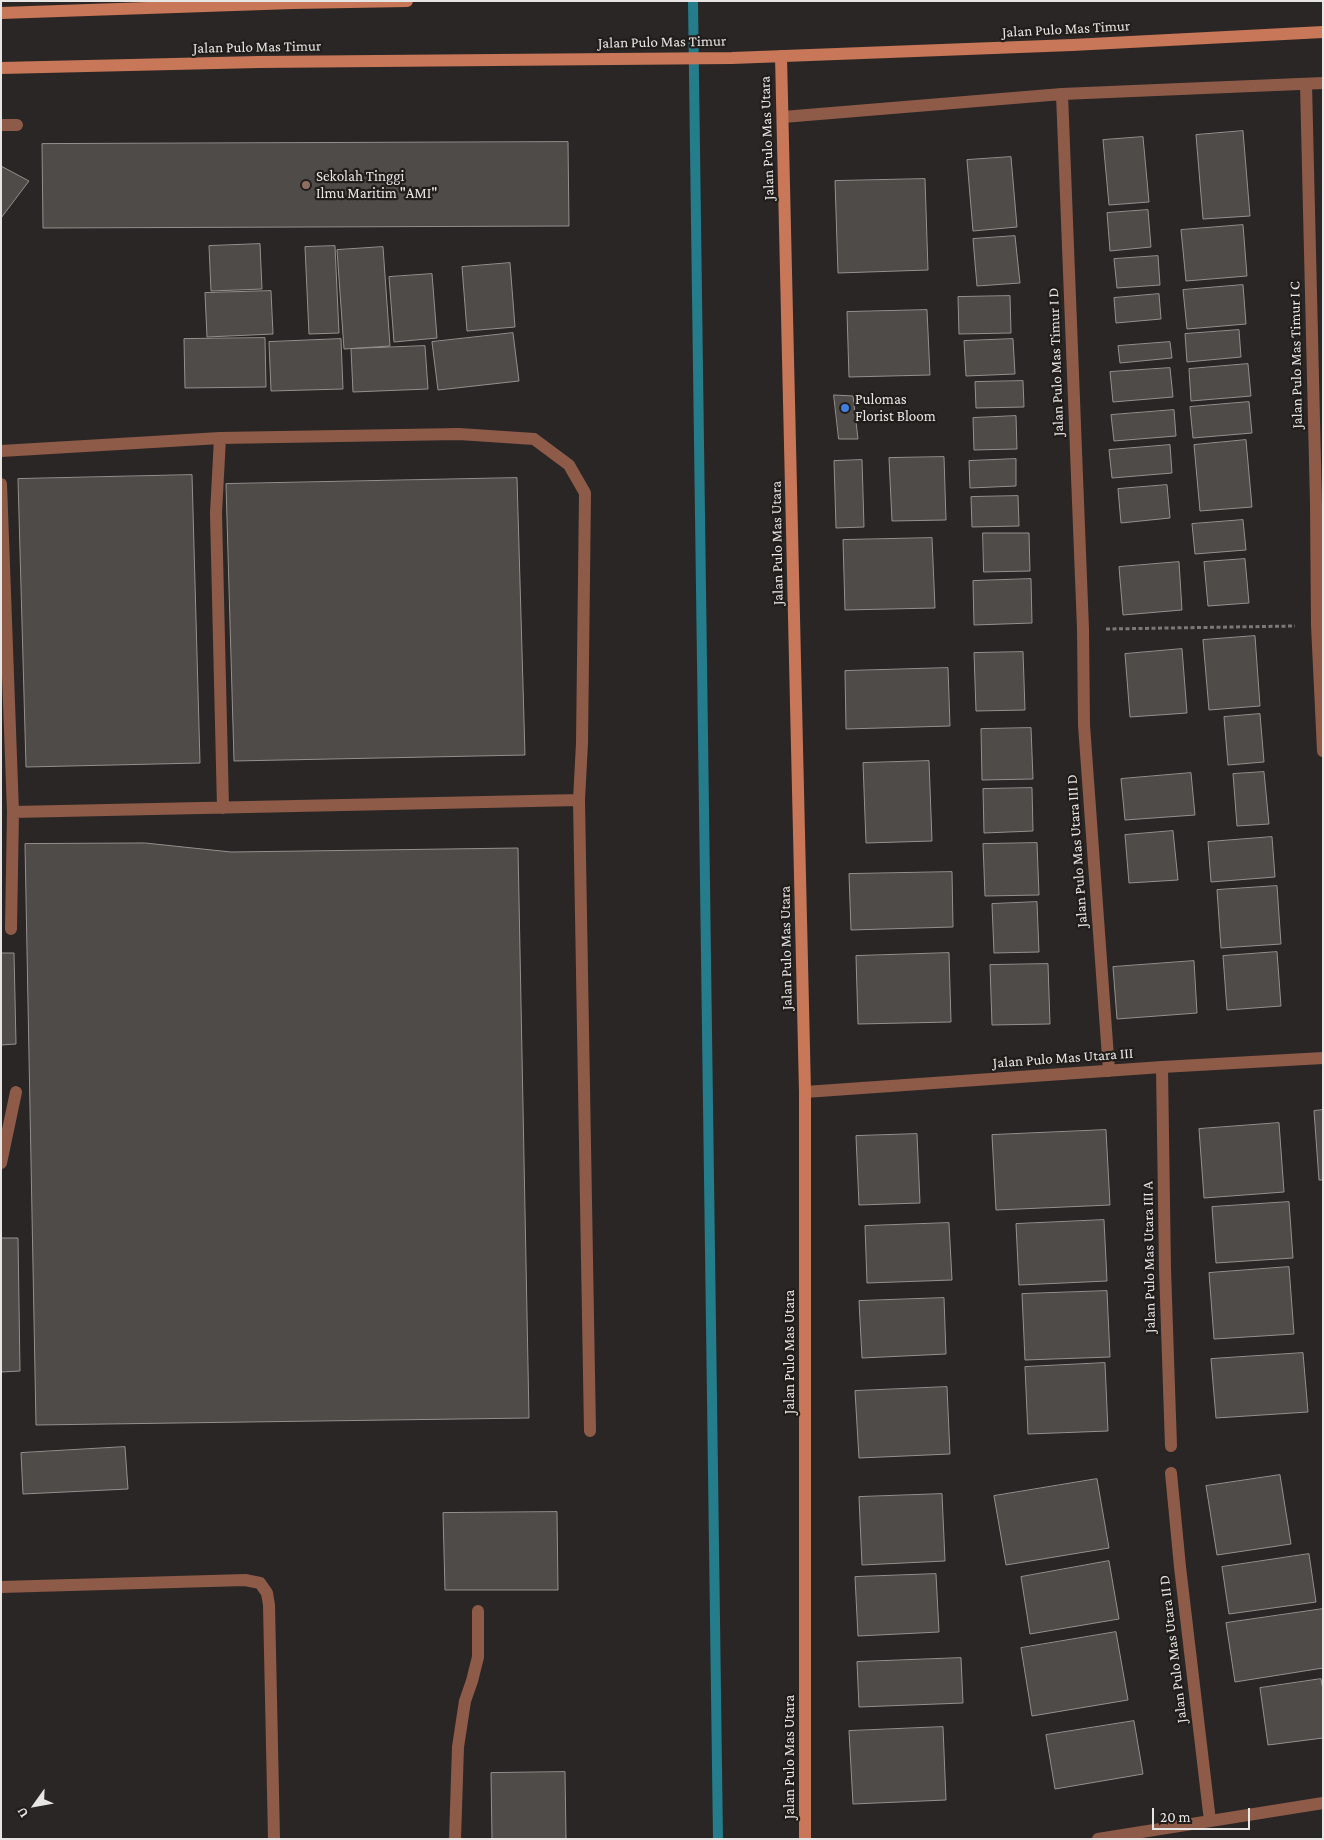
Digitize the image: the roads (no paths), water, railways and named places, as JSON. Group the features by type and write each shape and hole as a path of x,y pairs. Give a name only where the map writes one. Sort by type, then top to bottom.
{"street":[{"path":"1,13 52,6 407,1"},
{"name":"Jalan Pulo Mas Timur","path":"1,68 258,62 732,58 1072,45 1323,32"},
{"name":"Jalan Pulo Mas Utara","path":"781,56 805,1092 805,1839"},
{"path":"783,117 1062,94 1323,83"},
{"name":"Jalan Pulo Mas Timur I C","path":"1306,84 1317,626 1323,751"},
{"name":"Jalan Pulo Mas Timur I D","path":"1062,94 1083,629"},
{"path":"1,125 17,125"},
{"path":"1,451 220,438 459,434 534,438 569,465 585,492 582,743 579,800 590,1431"},
{"path":"220,438 216,513 223,808"},
{"path":"1,484 14,812 11,929"},
{"name":"Jalan Pulo Mas Utara III D","path":"1083,629 1084,725 1109,1070"},
{"path":"14,812 579,800"},
{"name":"Jalan Pulo Mas Utara III","path":"805,1092 1109,1070 1323,1058"},
{"name":"Jalan Pulo Mas Utara III A","path":"1162,1067 1165,1259 1171,1446"},
{"path":"1,1163 16,1092"},
{"name":"Jalan Pulo Mas Utara II D","path":"1171,1473 1180,1567 1210,1820"},
{"path":"1,1587 245,1580 260,1583 267,1593 269,1605 274,1839"},
{"path":"455,1839 458,1747 464,1702 478,1657 478,1611"},
{"path":"1098,1839 1132,1836 1210,1820 1323,1804"}],"waterway":[{"path":"693,1 718,1839"}],"place":[{"name":"Sekolah Tinggi Ilmu Maritim \"AMI\"","path":"306,185"},
{"name":"Pulomas Florist Bloom","path":"845,408"}]}
